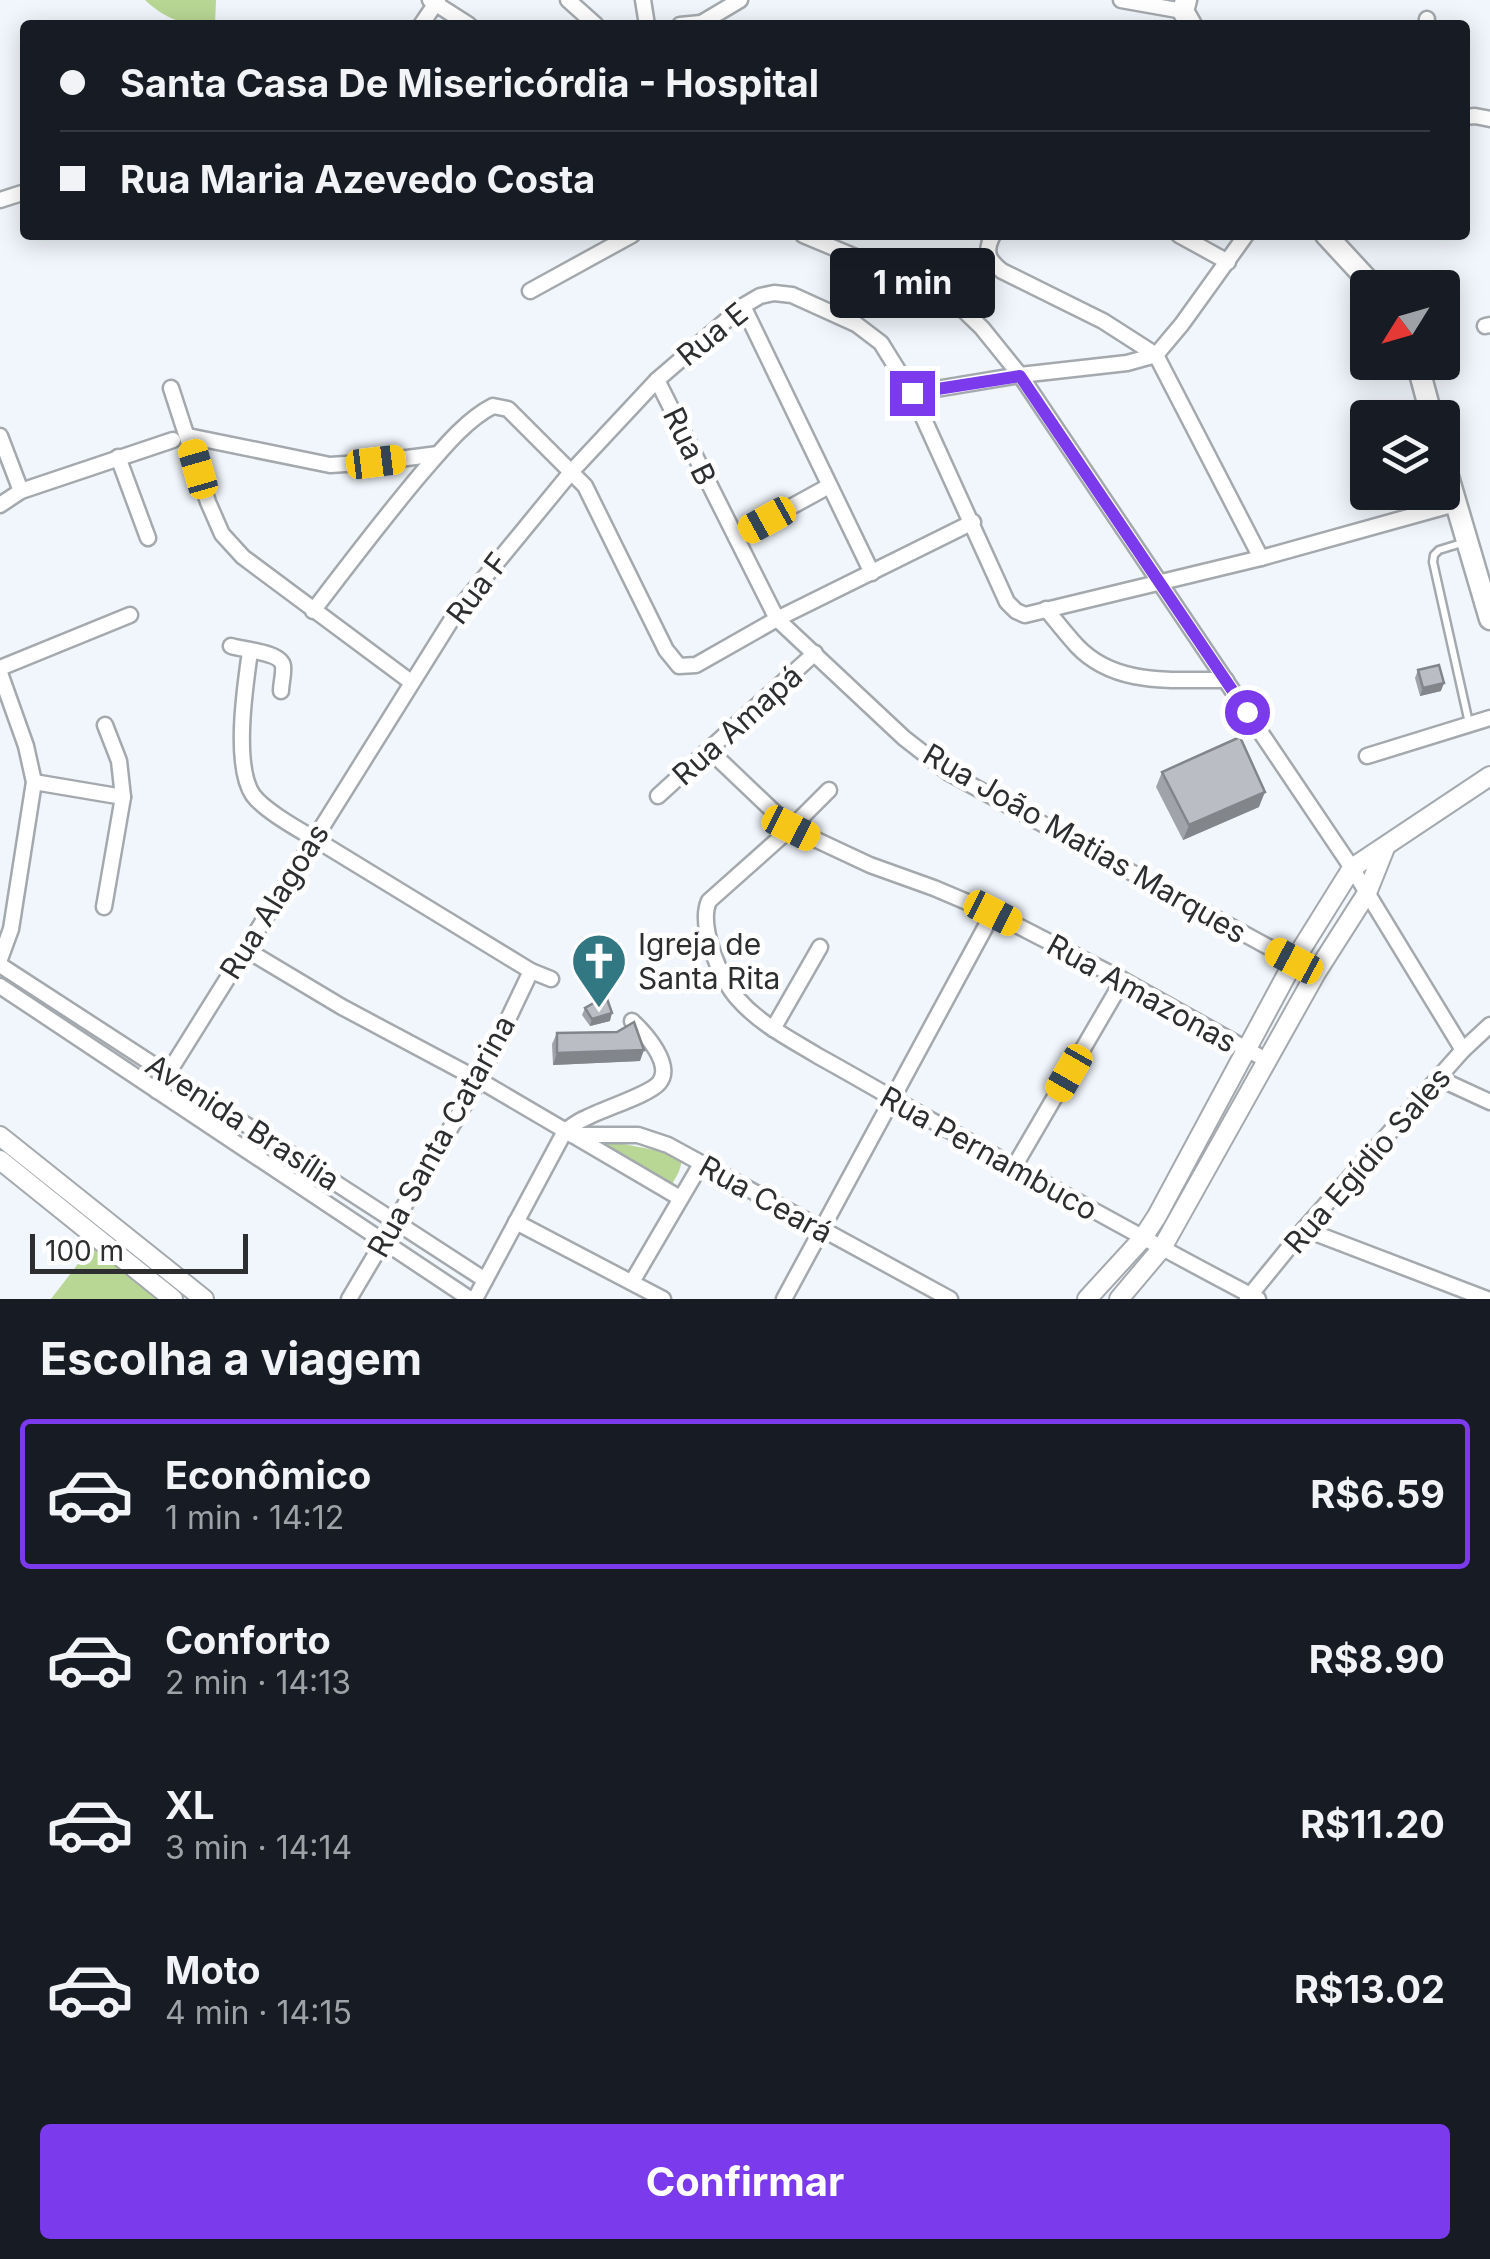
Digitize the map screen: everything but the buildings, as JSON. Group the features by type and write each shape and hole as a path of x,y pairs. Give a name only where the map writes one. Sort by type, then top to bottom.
{"main road":[{"path":"1331,240 1358,270"},
{"path":"1458,510 1490,619"}],"street":[{"path":"568,0 590,20"},
{"path":"706,20 740,0"},
{"path":"1121,0 1187,12"},
{"path":"435,1 462,20"},
{"path":"530,291 623,240"},
{"path":"816,240 949,296 982,328 1020,376 1352,868 1463,1050"},
{"path":"991,240 987,253 1002,271 1103,321 1156,355 1260,558"},
{"path":"1188,240 1228,262"},
{"path":"912,393 1127,363 1156,355 1243,240"},
{"name":"Rua E","path":"572,471 657,380 743,306 774,292 792,296 856,324 881,343 912,393 1008,602 1025,615 1046,609"},
{"path":"743,306 872,574"},
{"name":"Rua B","path":"657,380 777,619"},
{"path":"170,388 180,438 222,534 243,556 313,611 411,682"},
{"path":"313,611 438,454 479,414 493,406 508,410 585,486 666,650 680,666 696,664 972,522"},
{"path":"0,436 21,492"},
{"path":"0,505 21,492 180,438 330,464 438,454"},
{"path":"118,457 148,538"},
{"name":"Rua F","path":"392,712 457,610 572,471"},
{"path":"736,537 829,486"},
{"path":"1226,680 1146,678 1116,672 1078,648 1046,609 1162,584 1434,510"},
{"path":"0,962 11,929 34,782 0,670 130,615"},
{"name":"Rua João Matias Marques","path":"777,619 904,738 949,774 1316,973"},
{"path":"232,646 280,658 281,691"},
{"path":"250,652 241,727 246,776 252,793 264,806 314,838 531,971 551,979"},
{"name":"Rua Amapá","path":"658,796 815,653"},
{"name":"Rua Alagoas","path":"157,1090 392,712"},
{"path":"1367,756 1490,718"},
{"path":"104,906 122,797 120,761 105,725"},
{"name":"Rua Amazonas","path":"709,750 791,828 993,913 1124,980 1266,1060"},
{"path":"1087,1299 1142,1238 1294,961 1352,868 1490,776"},
{"path":"34,782 122,797"},
{"path":"791,828 830,790"},
{"name":"Rua Pernambuco","path":"791,828 718,893 705,910 706,931 736,998 773,1029 891,1098 1252,1298"},
{"path":"1118,1299 1162,1248 1266,1060 1366,892 1385,848"},
{"path":"784,1299 993,913"},
{"path":"773,1029 820,947"},
{"path":"244,948 680,1198"},
{"name":"Avenida Brasília","path":"0,962 486,1280"},
{"name":"Rua Santa Catarina","path":"349,1299 478,1080 531,971"},
{"path":"1014,1166 1124,980"},
{"name":"Avenida Brasília","path":"0,986 472,1299"},
{"path":"472,1299 569,1133 584,1119 660,1082 664,1071 657,1050 632,1021"},
{"name":"Rua Egídio Sales","path":"1252,1298 1304,1229 1463,1050 1490,1025"},
{"path":"1438,1078 1490,1102"},
{"name":"Rua Ceará","path":"569,1133 638,1135 668,1145 950,1299"},
{"path":"0,1136 204,1299"},
{"path":"0,1160 174,1299"},
{"path":"632,1282 701,1164"},
{"path":"516,1222 663,1299"},
{"path":"1304,1229 1487,1299"}],"lane":[{"path":"1468,541 1439,550 1434,562 1470,724"}],"green space":[{"path":"145,0 216,0 215,20 177,20"},
{"path":"592,1138 681,1155 679,1171 671,1186"},
{"path":"94,1243 176,1299 51,1299"}],"place":[{"name":"Igreja de Santa Rita","path":"599,1010"}],"route":[{"path":"912,393 1020,376 1247,712"}]}
